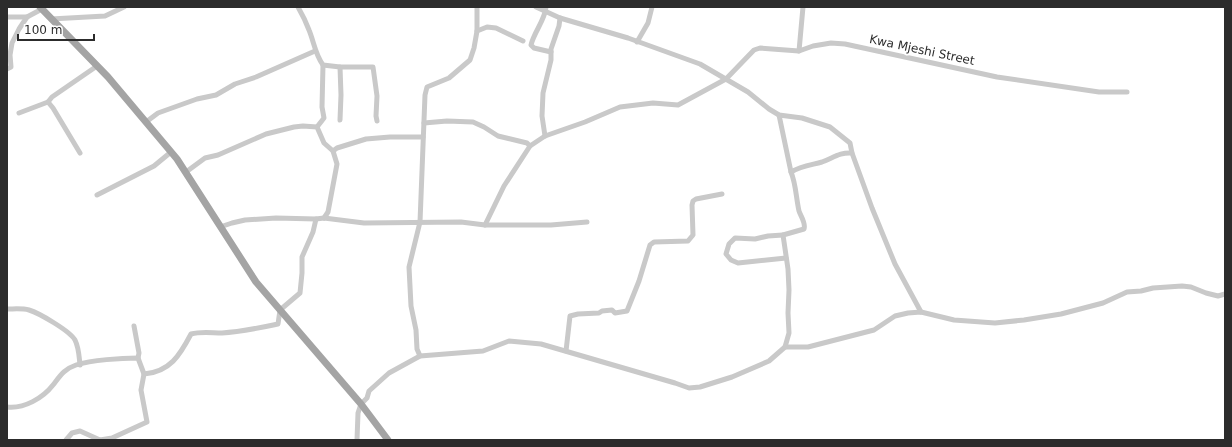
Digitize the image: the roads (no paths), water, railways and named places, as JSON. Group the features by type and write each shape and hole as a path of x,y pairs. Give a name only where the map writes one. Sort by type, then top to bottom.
{"main road":[{"path":"41,8 97,66 171,152 186,172 256,282 361,404 388,440"}],"street":[{"path":"51,19 105,16 124,7"},
{"path":"298,7 309,30 315,51 323,65 322,107 324,118 318,127"},
{"path":"420,356 417,349 416,330 411,306 409,267 420,222 425,96 427,87 449,78 470,60 477,31 477,7"},
{"path":"536,7 560,18 628,38 700,64 748,92 779,115 802,118 830,127 850,143 852,153 872,208 895,264 921,312"},
{"path":"637,42 648,23 652,7"},
{"path":"799,51 803,7"},
{"path":"7,69 10,67 12,44 19,29 27,17 41,8"},
{"path":"545,10 532,38 531,45 534,48 551,52"},
{"path":"7,17 27,17"},
{"path":"544,136 542,116 543,93 551,60 551,52 560,18"},
{"path":"477,31 487,27 496,28 523,41"},
{"name":"Kwa Mjeshi Street","path":"530,146 544,136 585,122 620,107 653,103 678,105 726,79 754,50 760,48 799,51 813,46 831,43 845,44 997,77 1099,92 1128,92"},
{"path":"146,122 158,113 197,99 216,95 236,84 256,77 315,51"},
{"path":"323,65 340,67 373,67 378,96 377,121"},
{"path":"19,113 48,102 52,97 97,66"},
{"path":"340,67 342,94 340,120"},
{"path":"48,102 80,153"},
{"path":"779,115 791,172 794,179 799,211 805,226 804,229 783,235 755,239 735,238 729,244 726,254 738,263 786,258"},
{"path":"424,122 447,120 473,122 498,136 527,143 530,146 504,186 485,225"},
{"path":"186,172 205,158 218,155 266,134 294,127 318,127"},
{"path":"318,127 324,143 333,151 337,164 328,212 324,218"},
{"path":"333,151 337,148 366,139 423,137"},
{"path":"97,195 154,166 171,152"},
{"path":"791,172 800,167 822,162 844,152 852,153"},
{"path":"566,351 570,316 578,314 599,314 602,311 612,310 615,313 627,311 639,281 650,245 654,242 688,241 693,234 693,201 696,199 722,194"},
{"path":"220,227 245,220 276,218 324,218 364,224 461,222 485,225 551,225 587,222"},
{"path":"278,324 280,310 300,293 302,257 313,232 316,219"},
{"path":"357,440 358,413 361,404 370,392 388,374 420,356 483,351 509,341 541,344 689,388 700,387 732,377 769,361 785,347 789,333 788,313 790,290 783,235"},
{"path":"785,347 808,347 874,330 894,316 908,312 921,312 954,320 995,323 1024,320 1067,312 1103,303 1127,292 1153,288 1182,286 1191,287 1218,296 1225,294"},
{"path":"7,309 18,308 29,310 59,326 74,339 78,348 80,364"},
{"path":"144,374 153,373 174,362 191,334 199,332 221,333 241,331 278,324 286,317"},
{"path":"66,440 72,433 80,431 90,437 100,440 112,438 147,422 141,390 144,374 138,358 139,354 134,326"},
{"path":"7,407 21,406 32,402 48,390 62,373 76,365 123,358 138,358"}]}
